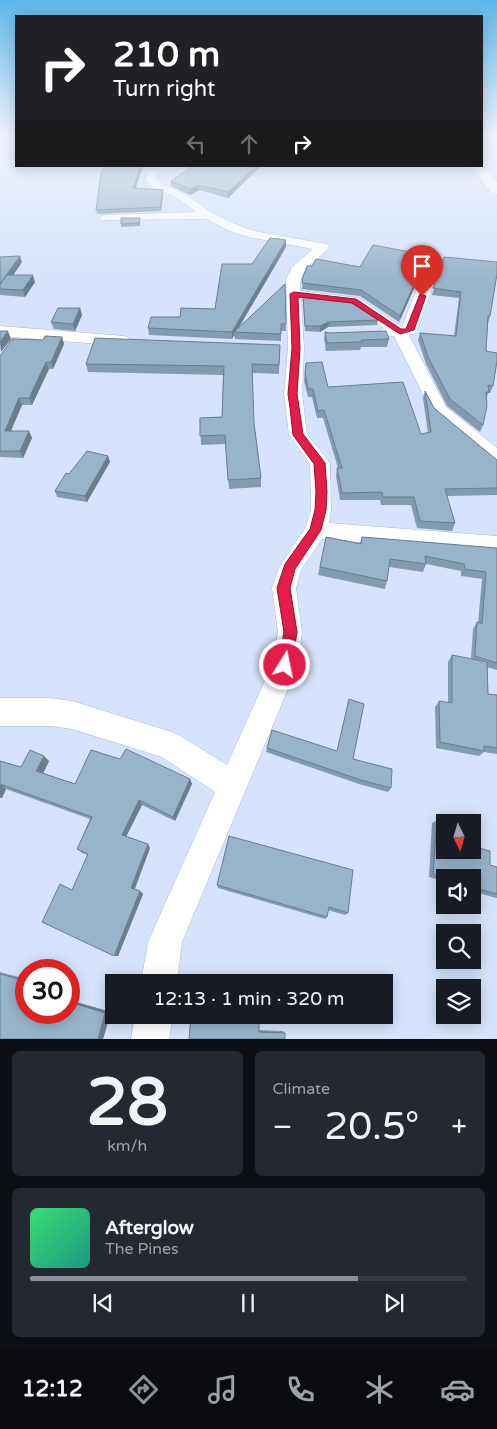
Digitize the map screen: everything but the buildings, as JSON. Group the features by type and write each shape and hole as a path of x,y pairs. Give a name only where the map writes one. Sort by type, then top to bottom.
{"street":[{"path":"157,185 183,197 208,215 252,234 323,247 294,274 296,348 293,394 298,435 320,463 321,510 316,530 290,568 284,588 290,632 285,665 165,942 160,974"},
{"path":"106,218 208,215"},
{"path":"373,333 406,332 411,328 434,263"},
{"path":"294,294 354,301 400,332 439,410 496,453"},
{"path":"0,331 71,338 138,341"},
{"path":"276,347 296,348"},
{"path":"316,530 497,545"},
{"path":"0,712 51,712 72,715 168,745 232,786"},
{"path":"150,1039 152,1024"}],"route":[{"path":"285,665 290,632 284,588 290,568 316,530 321,510 320,463 298,435 293,394 296,348 294,294 354,301 400,332 410,330 422,296"}]}
